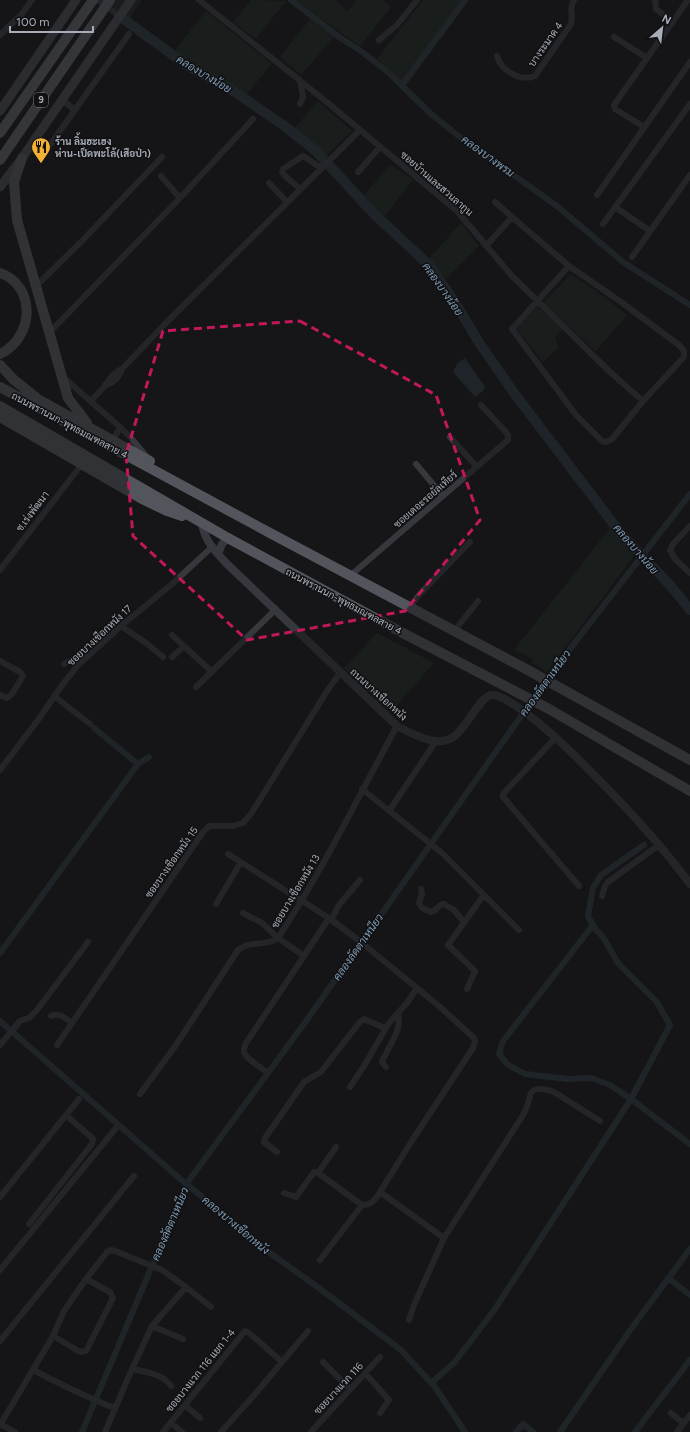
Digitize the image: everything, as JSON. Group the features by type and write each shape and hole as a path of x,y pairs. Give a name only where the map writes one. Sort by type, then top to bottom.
{"highway":[{"name":"9","path":"0,133 93,0"},
{"name":"9","path":"0,160 110,0"}],"main road":[{"path":"0,111 76,0"},
{"path":"0,187 30,147 131,0"},
{"path":"22,158 14,182 17,220 68,398 74,408 90,426 99,433"},
{"path":"0,273 10,278 19,288 23,294 27,307 27,319 24,329 17,340 8,349 0,354"},
{"path":"0,365 14,380 38,399 150,460 226,504 270,533"},
{"name":"ถนนพรานนก-พุทธมณฑลสาย 4","path":"0,387 270,533 455,630 690,760"},
{"name":"ถนนพรานนก-พุทธมณฑลสาย 4","path":"0,406 202,524 399,631 549,709 690,791"},
{"path":"0,417 156,506 176,515 192,518"}],"street":[{"path":"0,35 21,15 32,0"},
{"name":"ซอยบ้านและสวนลากูน","path":"199,0 300,80 457,211 511,276 610,372 643,401"},
{"path":"379,40 397,26 418,0"},
{"name":"บางระมาด 4","path":"497,56 498,61 515,76 531,78 535,76 571,24 572,19 570,12 574,0"},
{"path":"655,0 656,9 673,22"},
{"path":"644,127 616,109 614,105 688,0"},
{"path":"30,147 40,155 50,145 129,34"},
{"path":"614,37 647,58"},
{"path":"598,195 690,62"},
{"path":"300,80 303,97 300,104"},
{"path":"62,100 75,110"},
{"path":"603,224 690,104"},
{"path":"49,333 180,198 253,119"},
{"path":"90,401 106,385 119,376 122,369 360,130"},
{"path":"358,172 380,147"},
{"path":"300,189 284,175 282,172 283,169 303,156 323,166"},
{"path":"36,286 80,243 162,157"},
{"path":"632,257 690,175"},
{"path":"161,176 180,198"},
{"path":"269,183 287,202"},
{"path":"495,202 569,266 683,348 684,357 643,401 612,439 606,442 598,437 576,415 512,329 569,266"},
{"path":"615,207 650,231"},
{"path":"486,246 512,217"},
{"path":"62,376 120,427 150,460"},
{"name":"ซอยเดอะรอยัลเทียร์","path":"351,575 508,440 508,435 481,405"},
{"path":"113,441 120,427"},
{"path":"450,437 477,467"},
{"name":"ซ.เร่งพัฒนา","path":"0,570 61,489 82,464"},
{"path":"416,464 443,496"},
{"name":"ถนนบางเชือกหนัง","path":"202,524 206,540 226,563 276,609 340,673 397,726 412,734 436,741"},
{"path":"690,526 673,544 670,550 675,560 690,573"},
{"path":"218,554 222,544 228,538"},
{"path":"410,607 418,595 470,542"},
{"name":"ซอยบางเชือกหนัง 17","path":"0,770 78,665 212,548"},
{"path":"455,630 478,601"},
{"path":"196,687 276,609"},
{"path":"121,626 163,657"},
{"path":"172,636 212,672"},
{"path":"172,658 184,646"},
{"path":"0,661 20,672 23,676 12,694 7,698 0,695"},
{"path":"64,664 69,661 78,665"},
{"name":"ซอยบางเชือกหนัง 15","path":"57,1045 203,832 209,826 233,826 243,823 251,814 327,691 340,673"},
{"path":"389,811 436,741 452,738 457,734 479,704 486,697 493,695 502,698 518,708 556,737 620,801 659,845 690,884"},
{"path":"54,696 90,724"},
{"name":"ซอยบางเชือกหนัง 13","path":"140,1094 176,1045 238,950 246,945 274,942 278,938 302,901 330,852 362,789 397,726"},
{"path":"556,737 503,794 503,796 579,886"},
{"path":"362,789 434,846 457,867 483,896 519,930"},
{"path":"602,896 608,882 659,845"},
{"path":"228,854 358,938 471,1035 475,1041 475,1045 380,1192 370,1204 362,1205 318,1173 314,1172 296,1197 284,1193"},
{"path":"216,904 241,862"},
{"path":"267,1072 244,1053 246,1043 339,905 360,880"},
{"path":"420,889 422,894 419,903 422,908 434,912 439,905 444,904 454,910 464,922"},
{"path":"467,989 475,971 448,945 483,896"},
{"path":"243,913 262,923 278,938 304,956"},
{"path":"0,1044 16,1026 32,1016 88,942"},
{"path":"350,1087 392,1018 407,1003 416,988"},
{"path":"386,1067 382,1062 398,1029 398,1013"},
{"path":"51,1016 55,1014 61,1015 72,1023"},
{"path":"277,1152 264,1142 264,1138 304,1082 321,1072 364,1018 386,1028"},
{"path":"409,1320 414,1305 444,1238 518,1123 525,1111 533,1090 550,1090 600,1121"},
{"path":"0,1197 79,1099"},
{"path":"29,1224 92,1144 93,1139 66,1115"},
{"path":"0,1270 116,1128"},
{"path":"318,1173 336,1147"},
{"path":"0,1341 134,1176"},
{"path":"380,1192 444,1238"},
{"path":"320,1260 362,1205"},
{"path":"15,1432 0,1424 53,1336 64,1311 107,1252 111,1250 115,1251 162,1270 211,1307"},
{"path":"53,1336 80,1352 86,1351 113,1298 110,1292 86,1279"},
{"path":"105,1432 152,1326 186,1287"},
{"path":"152,1326 183,1339"},
{"path":"221,1432 308,1331"},
{"name":"ซอยบางแวก 116 แยก 1-4","path":"163,1432 245,1332 248,1332 282,1362"},
{"name":"ซอยบางแวก 116","path":"311,1432 380,1357"},
{"path":"323,1362 350,1389"},
{"path":"132,1369 160,1377 167,1381 171,1386"},
{"path":"33,1370 86,1397 115,1408"},
{"path":"365,1373 389,1400 380,1413"},
{"path":"185,1405 200,1418"},
{"path":"670,1413 683,1423"},
{"path":"677,1432 690,1415"},
{"path":"170,1422 182,1432"}],"highlighted area":[{"path":"300,321 436,395 480,520 405,611 247,640 133,536 126,454 163,331"}],"shaded area":[{"path":"101,0 142,0 128,20"},
{"path":"251,0 286,1 256,39 233,22"},
{"path":"295,0 336,0 347,11 357,0 383,0 391,7 360,46"},
{"path":"423,0 469,0 406,86 377,59"},
{"path":"206,11 272,64 245,96 188,64 173,53"},
{"path":"310,19 334,37 301,75 280,57"},
{"path":"318,101 352,131 327,155 293,130"},
{"path":"390,164 413,180 382,219 363,197"},
{"path":"461,223 479,246 446,279 428,260"},
{"path":"571,274 627,315 596,351 543,303"},
{"path":"537,306 563,329 555,338 559,347 543,362 517,330 519,325"},
{"path":"465,358 485,387 483,391 475,397 453,372 457,364"},
{"path":"611,527 634,556 547,672 532,663 533,659 514,650"},
{"path":"377,633 434,663 390,713 344,668"}],"waterway":[{"name":"คลองบางน้อย","path":"98,0 122,18"},
{"name":"คลองบางพรม","path":"291,0 389,73 431,114 460,137 557,206 623,262 690,305"},
{"path":"402,85 465,0"},
{"name":"คลองบางน้อย","path":"122,18 188,66 235,92 283,125 316,151 374,214 430,266 454,301 480,344 514,393 622,535 670,585 690,610"},
{"name":"คลองลัดตาเหนียว","path":"82,1432 187,1183 304,1024 552,672 690,494"},
{"path":"94,728 138,764"},
{"path":"0,953 138,764 149,757"},
{"path":"431,1383 454,1363 495,1309 631,1099 670,1025 656,1001 618,963 603,937 595,929 588,916 593,888 601,875 644,845"},
{"path":"593,925 503,1041 499,1054 507,1064 525,1074 568,1079 591,1078 610,1085 690,1144"},
{"name":"คลองบางเชือกหนัง","path":"0,1021 178,1177 274,1256 401,1350 435,1387 465,1432"},
{"path":"560,1432 631,1329 690,1249"},
{"path":"668,1278 690,1295"},
{"path":"635,1432 690,1360"},
{"path":"516,1432 523,1424 533,1432"}],"place":[{"name":"ร้าน ลิ้มฮะเฮง ห่าน-เป็ดพะโล้(เสือป่า)","path":"41,164"}]}
